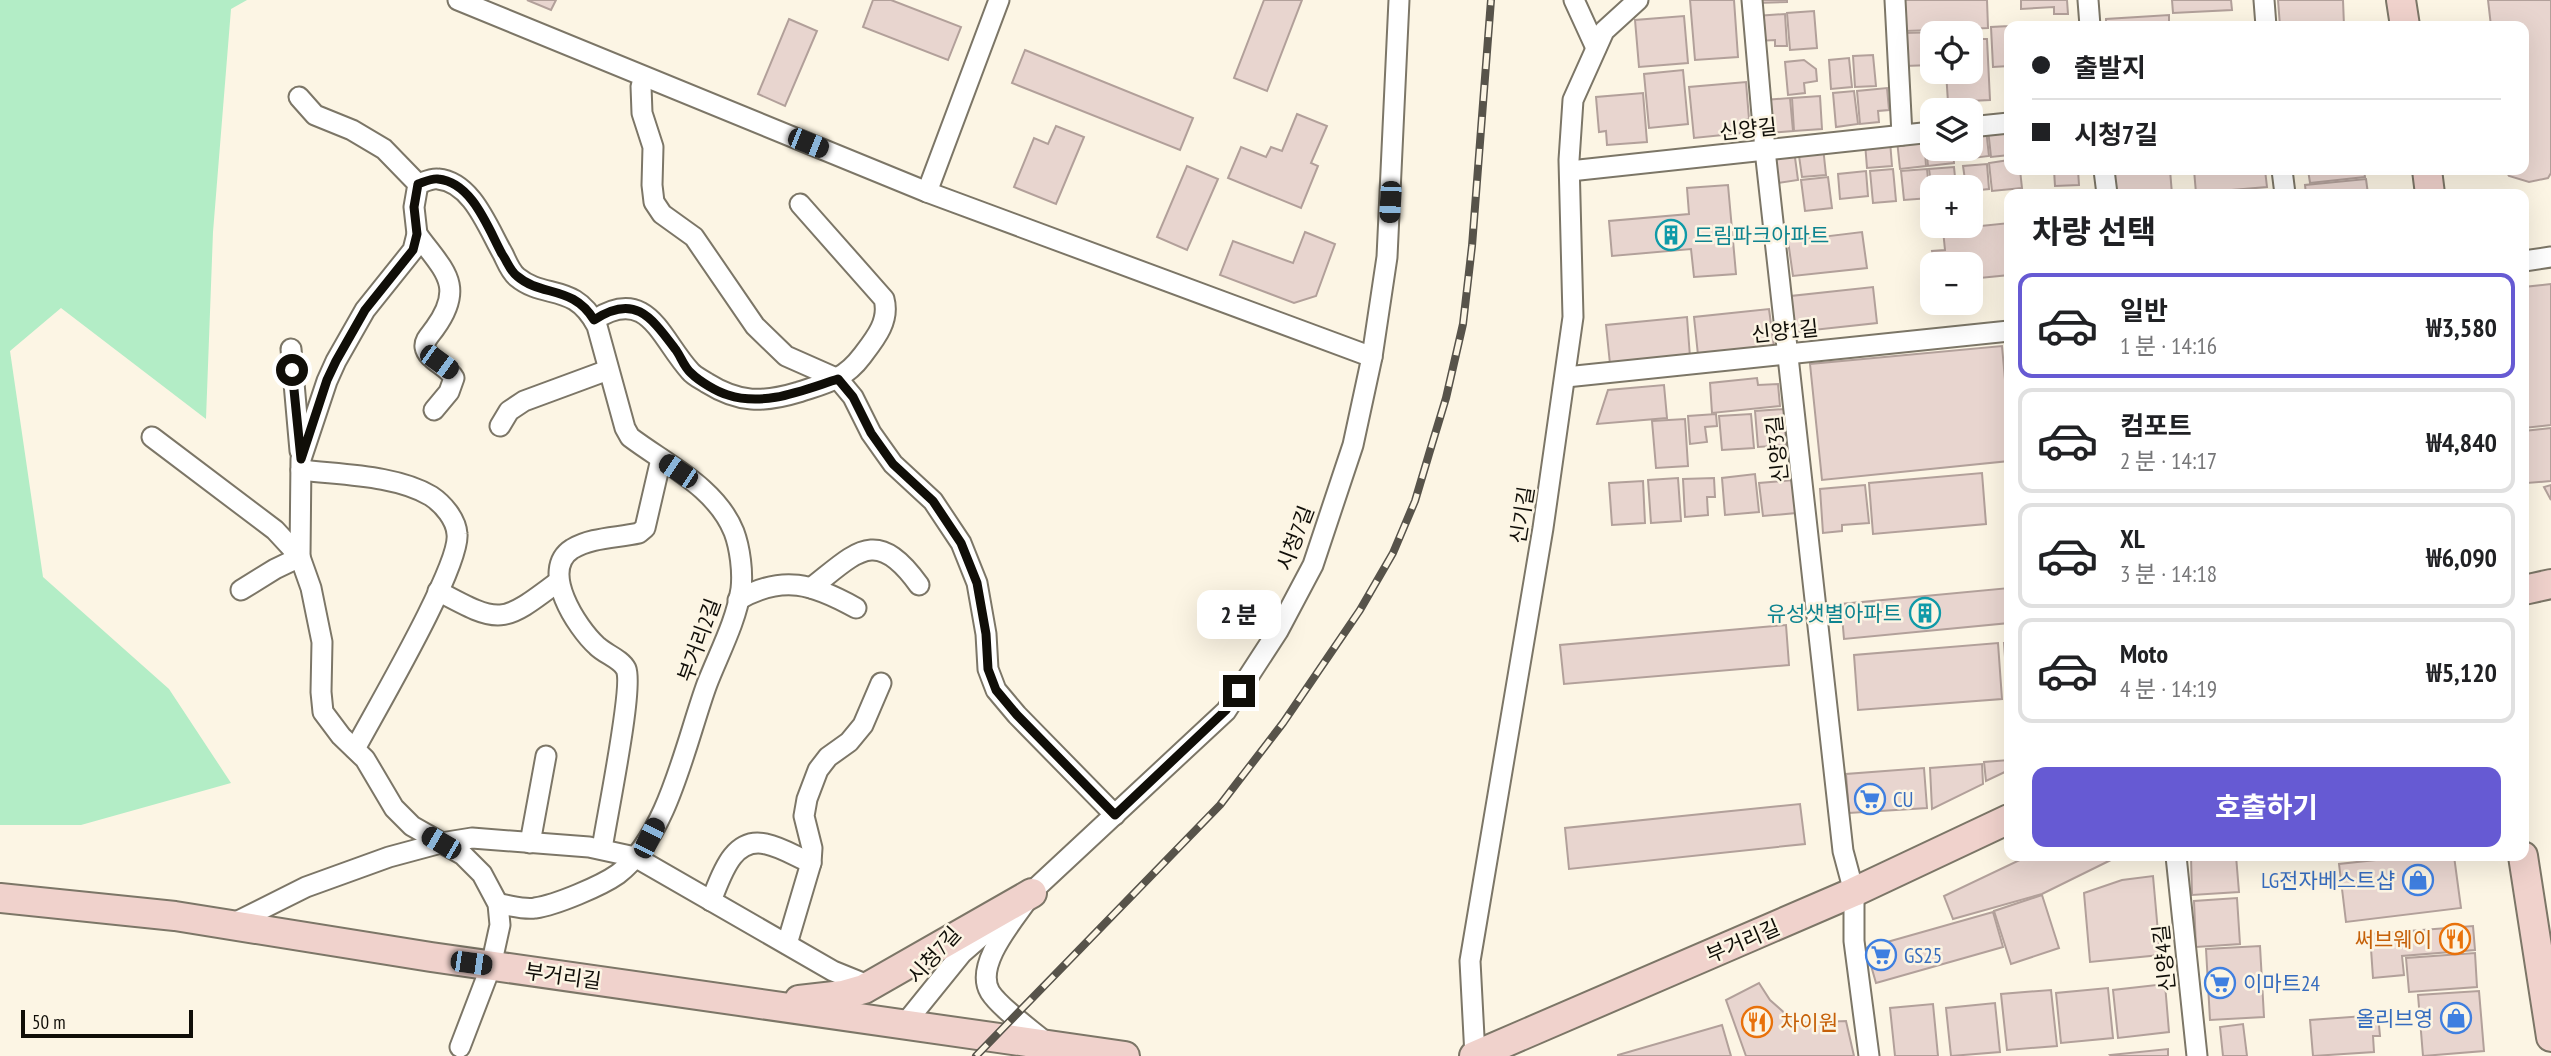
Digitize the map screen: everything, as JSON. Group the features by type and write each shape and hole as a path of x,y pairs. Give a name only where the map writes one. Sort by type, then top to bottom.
{"street":[{"path":"458,0 927,192 1372,357"},
{"path":"927,192 999,0"},
{"name":"시청7길","path":"902,1026 962,953 1032,893 1226,710 1278,631 1312,565 1353,444 1372,357 1387,257 1399,0"},
{"path":"1574,0 1596,48"},
{"name":"신기길","path":"1475,1056 1470,961 1543,527 1573,317 1570,171 1573,100 1604,31 1639,0"},
{"name":"신양3길","path":"1752,0 1765,150 1843,851 1854,892"},
{"path":"1895,0 1902,135"},
{"path":"2088,0 2090,21"},
{"path":"2264,0 2266,21"},
{"path":"2402,0 2404,21"},
{"path":"641,86 642,113 653,147 654,202 663,214 694,237 755,326 786,356 838,379 853,397 871,433 893,464 933,501 961,543 977,583 986,634 988,669 996,690 1115,815"},
{"path":"299,97 315,115 352,130 384,149 418,184"},
{"path":"1983,126 2004,124"},
{"name":"신양길","path":"1570,171 1920,133"},
{"path":"418,184 437,178 457,184 474,205 513,274 526,284 571,297 590,313 594,320 620,307 636,309 648,318 675,349 690,373 726,395 755,400 785,396 838,379 856,363 872,342 887,310 884,299 800,204"},
{"path":"301,465 327,380 336,361 365,310 413,250 417,234 414,207 418,184"},
{"path":"417,234 447,276 452,294 444,315 426,340 425,348 428,354 451,371 454,378 449,392 434,410"},
{"path":"2529,260 2551,257"},
{"name":"부거리2길","path":"498,904 533,909 602,883 619,873 635,857 649,838 671,792 706,687 734,618 741,589 741,568 735,534 722,508 696,483 630,437 625,428 594,320"},
{"name":"신양1길","path":"1566,377 2004,332"},
{"path":"291,349 301,465 300,557"},
{"path":"500,426 509,411 524,401 608,370"},
{"path":"152,437 275,530 300,557 312,588 322,642 323,712 341,736 365,759 394,807 412,826 463,855 482,874 498,904 500,925 491,966 460,1047"},
{"path":"602,849 626,699 626,670 620,662 597,647 582,629 559,588 562,561 570,550 592,541 639,533 645,528 661,459"},
{"path":"301,465 400,483 432,497 453,518 458,536 455,551 438,591 355,749"},
{"path":"811,588 857,552 871,550 889,554 906,568 919,586"},
{"path":"241,590 300,557"},
{"path":"438,591 487,615 499,616 525,606 559,581"},
{"path":"738,600 757,589 776,584 796,584 832,595 856,608"},
{"path":"2529,589 2551,584"},
{"path":"787,944 811,863 812,848 804,816 807,799 818,770 828,757 849,742 863,725 881,683"},
{"path":"530,843 546,756"},
{"name":"부거리길","path":"1475,1056 1854,892 2004,821"},
{"path":"229,925 306,887 389,857 441,843 472,838 602,849 635,857 833,971 870,986"},
{"path":"711,901 728,862 737,850 750,844 765,843 811,863"},
{"name":"신양4길","path":"2177,861 2197,1056"},
{"path":"2524,861 2551,1037"},
{"path":"1854,892 1854,941 1869,1056"},
{"path":"748,1002 820,999 870,986 1032,893"},
{"path":"1032,893 988,961 986,975 989,991 1049,1045"},
{"name":"부거리길","path":"0,898 175,916 491,966 1125,1056"}],"green space":[{"path":"0,0 247,0 231,9 213,232 206,419 61,308 10,351 43,577 169,689 231,783 81,825 0,825"}],"building":[{"path":"527,0 556,0 551,10"},
{"path":"873,0 891,0 961,27 948,60 863,27"},
{"path":"1264,0 1302,0 1267,91 1234,78"},
{"path":"1690,0 1734,0 1738,57 1695,60"},
{"path":"1756,0 1787,0 1787,2 1757,3"},
{"path":"1903,0 1987,0 1988,28 1983,28 1983,21 1920,21 1920,30 1905,31"},
{"path":"2021,0 2067,0 2068,14 2054,14 2054,7 2021,9"},
{"path":"2172,0 2231,0 2232,10 2173,13"},
{"path":"2278,0 2343,0 2344,21 2280,21"},
{"path":"2488,0 2551,0 2551,173 2548,178 2529,182 2508,175 2529,175 2529,21 2490,21"},
{"path":"1814,11 1817,48 1790,50 1787,13"},
{"path":"1785,14 1787,46 1775,46 1775,40 1758,41 1756,16"},
{"path":"2169,15 2169,21 2106,19"},
{"path":"1684,16 1688,63 1639,67 1635,20"},
{"path":"789,19 817,31 785,106 758,94"},
{"path":"2004,26 2004,66 1993,67 1991,27"},
{"path":"1904,33 1920,33 1920,65 1905,66"},
{"path":"1983,39 1987,39 1990,100 1948,98 1947,84 1983,84"},
{"path":"1025,50 1193,118 1180,150 1012,83"},
{"path":"1873,55 1876,86 1855,87 1853,56"},
{"path":"1849,58 1852,87 1831,89 1829,60"},
{"path":"1804,60 1816,69 1817,81 1804,83 1805,93 1788,95 1785,62"},
{"path":"1683,70 1688,124 1649,128 1644,74"},
{"path":"1746,82 1749,119 1741,120 1742,133 1694,138 1689,87"},
{"path":"1887,88 1889,110 1878,111 1879,122 1860,124 1857,91"},
{"path":"1854,91 1858,124 1836,127 1833,93"},
{"path":"1643,93 1647,142 1607,145 1606,131 1599,132 1596,97"},
{"path":"1820,96 1822,129 1794,131 1792,98"},
{"path":"1790,98 1793,131 1767,133 1764,100"},
{"path":"1297,114 1327,126 1311,163 1318,166 1301,208 1228,178 1241,147 1266,157 1271,147 1282,151"},
{"path":"1056,126 1084,137 1056,204 1014,187 1034,138 1048,144"},
{"path":"2004,127 2004,156 1991,157 1988,129"},
{"path":"1983,129 1986,129 1989,156 1983,157"},
{"path":"1920,137 1920,161 1926,161 1926,166 1900,169 1897,140"},
{"path":"1890,141 1892,166 1867,168 1865,143"},
{"path":"1823,147 1826,175 1802,177 1798,149"},
{"path":"1794,150 1798,180 1772,184 1770,163 1777,152"},
{"path":"1928,161 1954,161 1954,163 1928,166"},
{"path":"2004,161 2004,175 2021,175 2022,188 1992,191 1989,163"},
{"path":"1987,164 1989,189 1983,190 1983,175 1964,175 1963,166"},
{"path":"1187,166 1218,179 1187,250 1157,237"},
{"path":"1954,167 1955,175 1930,175 1929,169"},
{"path":"1893,169 1896,201 1873,203 1870,171"},
{"path":"1927,169 1928,175 1920,175 1920,199 1904,200 1901,171"},
{"path":"1866,171 1868,196 1840,199 1838,174"},
{"path":"2054,175 2078,175 2079,185 2055,186"},
{"path":"2114,175 2170,175 2172,189 2116,189"},
{"path":"2194,175 2266,175 2267,187 2243,189 2196,189"},
{"path":"2309,175 2365,177 2310,183"},
{"path":"1828,177 1832,208 1805,211 1801,180"},
{"path":"2366,179 2367,189 2305,189 2305,185"},
{"name":"드림파크아파트","path":"1728,185 1736,274 1694,277 1691,249 1612,256 1609,221 1689,214 1687,188"},
{"path":"2004,224 2004,276 1983,278 1983,252 1932,251 1945,250 1944,238 1983,238 1983,226"},
{"path":"1305,232 1335,244 1316,296 1294,303 1220,275 1233,241 1293,263"},
{"path":"1862,232 1867,268 1793,276 1788,241"},
{"path":"2551,284 2551,425 2529,427 2529,286"},
{"path":"1873,287 1877,323 1795,332 1791,296"},
{"path":"1769,309 1774,346 1698,355 1694,317"},
{"path":"1687,317 1690,357 1610,364 1606,325"},
{"path":"2002,346 2004,462 1822,480 1810,364"},
{"path":"1757,378 1758,385 1778,384 1780,406 1712,413 1710,383"},
{"path":"1664,385 1667,418 1597,424 1608,390"},
{"path":"1784,409 1786,445 1758,447 1755,411"},
{"path":"1716,414 1717,426 1705,427 1707,442 1690,444 1688,416"},
{"path":"1751,414 1754,448 1722,450 1719,416"},
{"path":"1685,419 1688,466 1656,468 1652,421"},
{"path":"2551,428 2551,481 2529,483 2529,430"},
{"path":"1982,473 1986,524 1873,534 1869,483"},
{"path":"1755,474 1759,512 1725,515 1722,478"},
{"path":"1678,478 1681,521 1651,523 1648,480"},
{"path":"1714,478 1715,497 1707,497 1708,515 1685,517 1683,479"},
{"path":"1794,480 1796,513 1763,516 1759,483"},
{"path":"1643,481 1645,523 1612,525 1609,483"},
{"path":"1865,485 1869,523 1842,525 1842,531 1823,533 1820,489"},
{"path":"2551,485 2551,500 2544,487"},
{"name":"유성샛별아파트","path":"2004,588 2004,623 1844,639 1841,604"},
{"path":"1786,625 1789,665 1564,684 1560,645"},
{"path":"1998,643 2002,699 1858,710 1854,655"},
{"path":"2004,760 2004,772 1986,781 1984,762"},
{"path":"1982,764 1983,784 1932,809 1930,768"},
{"path":"1924,768 1927,808 1849,813 1846,774"},
{"path":"1800,804 1805,844 1569,869 1565,828"},
{"path":"2018,861 2109,861 2042,894 1953,919 1944,896"},
{"path":"2191,861 2236,861 2239,892 2192,895"},
{"path":"2367,861 2455,861 2461,908 2346,922 2339,864"},
{"path":"2153,876 2160,955 2090,962 2084,893 2122,880"},
{"path":"2042,895 2059,948 2011,964 1994,911"},
{"path":"2237,898 2240,944 2196,947 2194,901"},
{"path":"1993,912 2003,947 1876,983 1866,948"},
{"path":"2473,926 2475,950 2402,956 2404,975 2373,978 2370,934"},
{"path":"2260,946 2264,1017 2210,1020 2206,949"},
{"path":"2475,953 2477,987 2409,992 2406,958"},
{"path":"1759,983 1770,1000 1796,1023 1846,1021 1854,1056 1746,1056 1726,1000"},
{"path":"2165,984 2169,1032 2118,1038 2113,990"},
{"path":"2108,988 2113,1038 2061,1043 2056,993"},
{"path":"2051,990 2057,1046 2007,1050 2001,994"},
{"path":"2479,991 2484,1051 2423,1056 2418,995"},
{"path":"1995,1003 2000,1052 1951,1056 1946,1008"},
{"path":"1933,1004 1938,1056 1895,1056 1890,1008"},
{"path":"2378,1015 2380,1036 2373,1036 2374,1052 2313,1056 2310,1020"},
{"path":"2243,1024 2247,1056 2223,1056 2220,1027"},
{"path":"1722,1025 1731,1056 1618,1056 1618,1055"},
{"path":"2168,1049 2168,1056 2110,1055"}],"railway":[{"path":"976,1056 1220,805 1283,723 1360,610 1393,553 1415,501 1446,398 1463,324 1472,246 1491,0"}],"place":[{"name":"드림파크아파트","path":"1671,235"},
{"name":"유성샛별아파트","path":"1925,613"},
{"name":"CU","path":"1870,799"},
{"name":"LG전자베스트샵","path":"2418,880"},
{"name":"써브웨이","path":"2455,939"},
{"name":"GS25","path":"1881,955"},
{"name":"이마트24","path":"2220,983"},
{"name":"올리브영","path":"2456,1018"},
{"name":"차이원","path":"1757,1022"}],"route":[{"path":"292,370 301,459 336,361 365,310 413,250 417,234 414,207 418,184 437,178 457,184 486,224 513,274 526,284 571,297 590,313 594,320 620,307 636,309 648,318 675,349 690,373 726,395 755,400 785,396 838,379 853,397 871,433 893,464 933,501 961,543 977,583 986,634 988,669 996,690 1115,815 1226,710 1239,691"}]}
